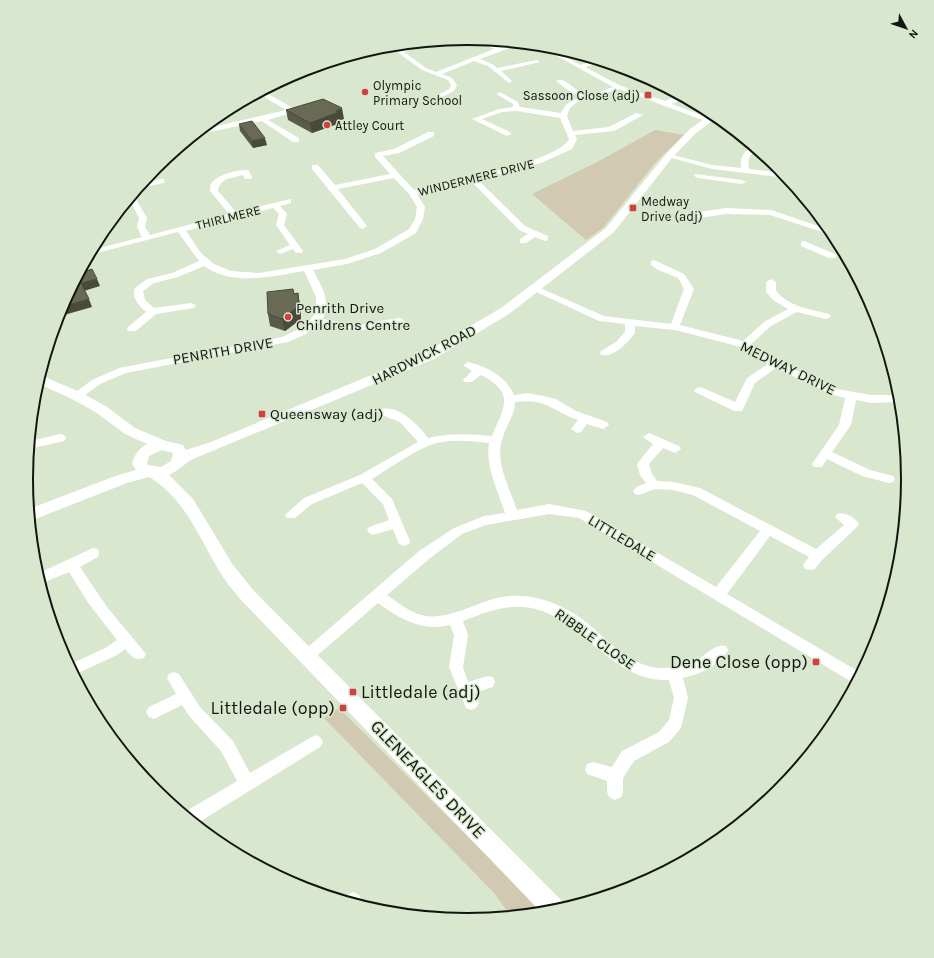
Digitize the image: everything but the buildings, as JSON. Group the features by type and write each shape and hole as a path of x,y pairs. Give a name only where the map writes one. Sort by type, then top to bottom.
{"street":[{"path":"492,46 499,49"},
{"path":"436,74 506,47"},
{"path":"399,51 424,69 450,79 454,85 452,90 443,95 455,97"},
{"path":"557,54 619,87 665,104 702,114"},
{"path":"475,59 485,62 507,79 494,80"},
{"path":"497,70 535,64"},
{"path":"579,67 592,64"},
{"path":"559,80 573,91 588,97"},
{"path":"619,87 575,101 567,107 563,116 571,133 610,129 639,115"},
{"path":"500,94 516,103 517,109"},
{"path":"265,95 293,111"},
{"path":"665,104 676,99"},
{"path":"209,130 264,119 312,105"},
{"path":"507,134 476,119 501,110 517,109 563,116"},
{"path":"264,119 270,125 296,140"},
{"name":"HARDWICK ROAD","path":"178,463 188,455 216,445 429,356 505,311 601,239 619,221 642,188 669,156 710,119"},
{"name":"WINDERMERE DRIVE","path":"180,229 204,262 226,272 247,276 278,274 347,261 378,251 413,231 419,219 421,207 412,193 508,170 556,154 569,147 573,139 571,133"},
{"path":"412,193 378,156 396,151 431,134"},
{"path":"744,171 744,159 747,153 751,151"},
{"path":"669,156 712,167 777,175"},
{"path":"315,167 363,226"},
{"path":"707,178 712,167"},
{"path":"234,215 214,191 215,184 220,179 245,172 248,177"},
{"path":"333,188 395,175"},
{"path":"698,176 742,182"},
{"path":"472,179 522,228 545,238"},
{"path":"152,180 161,181"},
{"path":"134,201 143,218 141,227 147,238"},
{"name":"THIRLMERE","path":"180,229 288,201"},
{"name":"THIRLMERE","path":"275,205 284,214 280,225 297,249 280,251"},
{"path":"679,210 694,226"},
{"path":"686,217 726,211 771,213 825,240 832,256"},
{"path":"98,251 180,229"},
{"path":"523,241 534,234"},
{"path":"804,244 825,240"},
{"path":"153,311 145,305 138,294 138,290 142,285 204,262"},
{"path":"654,263 661,268 681,276 690,289 682,304 675,328"},
{"path":"308,269 319,292 322,307 320,314 315,321 358,328 388,329 399,321"},
{"path":"772,282 771,292 778,301 795,309 826,316"},
{"name":"MEDWAY DRIVE","path":"535,289 602,319 675,328 745,345 776,364 818,385 851,396 871,399 894,398"},
{"path":"132,329 153,311 191,306"},
{"path":"745,345 759,329 772,319 795,309"},
{"name":"PENRITH DRIVE","path":"77,396 96,382 123,370 284,340 302,332 315,321"},
{"path":"605,353 620,344 630,333 630,323"},
{"path":"699,390 738,408 746,385 757,374 776,364"},
{"path":"468,365 496,378 506,388 511,399 509,411 495,440 494,454 512,515"},
{"path":"468,380 480,370"},
{"path":"35,513 135,474 166,471 178,463 180,452 130,431 102,410 77,396 44,381"},
{"path":"818,464 845,425 851,396"},
{"path":"511,399 528,397 539,398 585,419 603,424"},
{"path":"386,412 400,416 414,427 425,443"},
{"path":"577,429 585,419"},
{"path":"130,431 141,447 141,467 151,472"},
{"path":"649,437 675,449"},
{"path":"35,444 60,438"},
{"name":"HARDWICK ROAD","path":"168,446 230,438"},
{"path":"291,515 308,501 364,478 425,443 447,438 495,440"},
{"path":"654,485 646,474 643,464 661,443"},
{"path":"94,490 141,457 150,448 168,446"},
{"path":"826,454 866,473 889,479"},
{"name":"GLENEAGLES DRIVE","path":"178,463 175,474 181,486 182,496"},
{"name":"GLENEAGLES DRIVE","path":"151,472 165,478 182,496 228,572 248,596 550,905"},
{"path":"364,478 388,502 395,523 404,541"},
{"path":"639,491 654,485 674,486 696,491 717,501 768,530 814,560 853,524 841,517"},
{"name":"LITTLEDALE","path":"306,657 439,543 458,531 484,521 549,509 582,514 853,676"},
{"path":"373,530 395,523"},
{"path":"717,596 768,530"},
{"path":"44,577 72,565 93,553"},
{"path":"72,565 126,641 139,654"},
{"name":"RIBBLE CLOSE","path":"377,595 418,620 438,622 455,619 495,604 527,601 538,604 560,611 576,622 614,655 633,667 655,674 676,674 696,670 711,661 721,650"},
{"path":"455,619 461,635 456,667 471,703"},
{"path":"77,668 112,651 126,641"},
{"path":"593,769 615,784 628,756 664,737 676,723 681,698 676,674"},
{"path":"174,678 195,712 227,746 247,784"},
{"path":"465,689 488,682"},
{"path":"154,712 184,696"},
{"path":"194,816 315,742"}],"shaded area":[{"path":"655,130 684,135 656,162 603,228 586,240 532,194 597,162"},
{"path":"339,708 510,879 536,907 507,911 494,893 324,718"}],"place":[{"name":"Olympic Primary School","path":"365,92"},
{"name":"Sassoon Close (adj)","path":"648,95"},
{"name":"Attley Court","path":"327,125"},
{"name":"Medway Drive (adj)","path":"633,208"},
{"name":"Penrith Drive Childrens Centre","path":"288,317"},
{"name":"Queensway (adj)","path":"262,414"},
{"name":"Dene Close (opp)","path":"816,662"},
{"name":"Littledale (adj)","path":"353,692"},
{"name":"Littledale (opp)","path":"343,708"}]}
